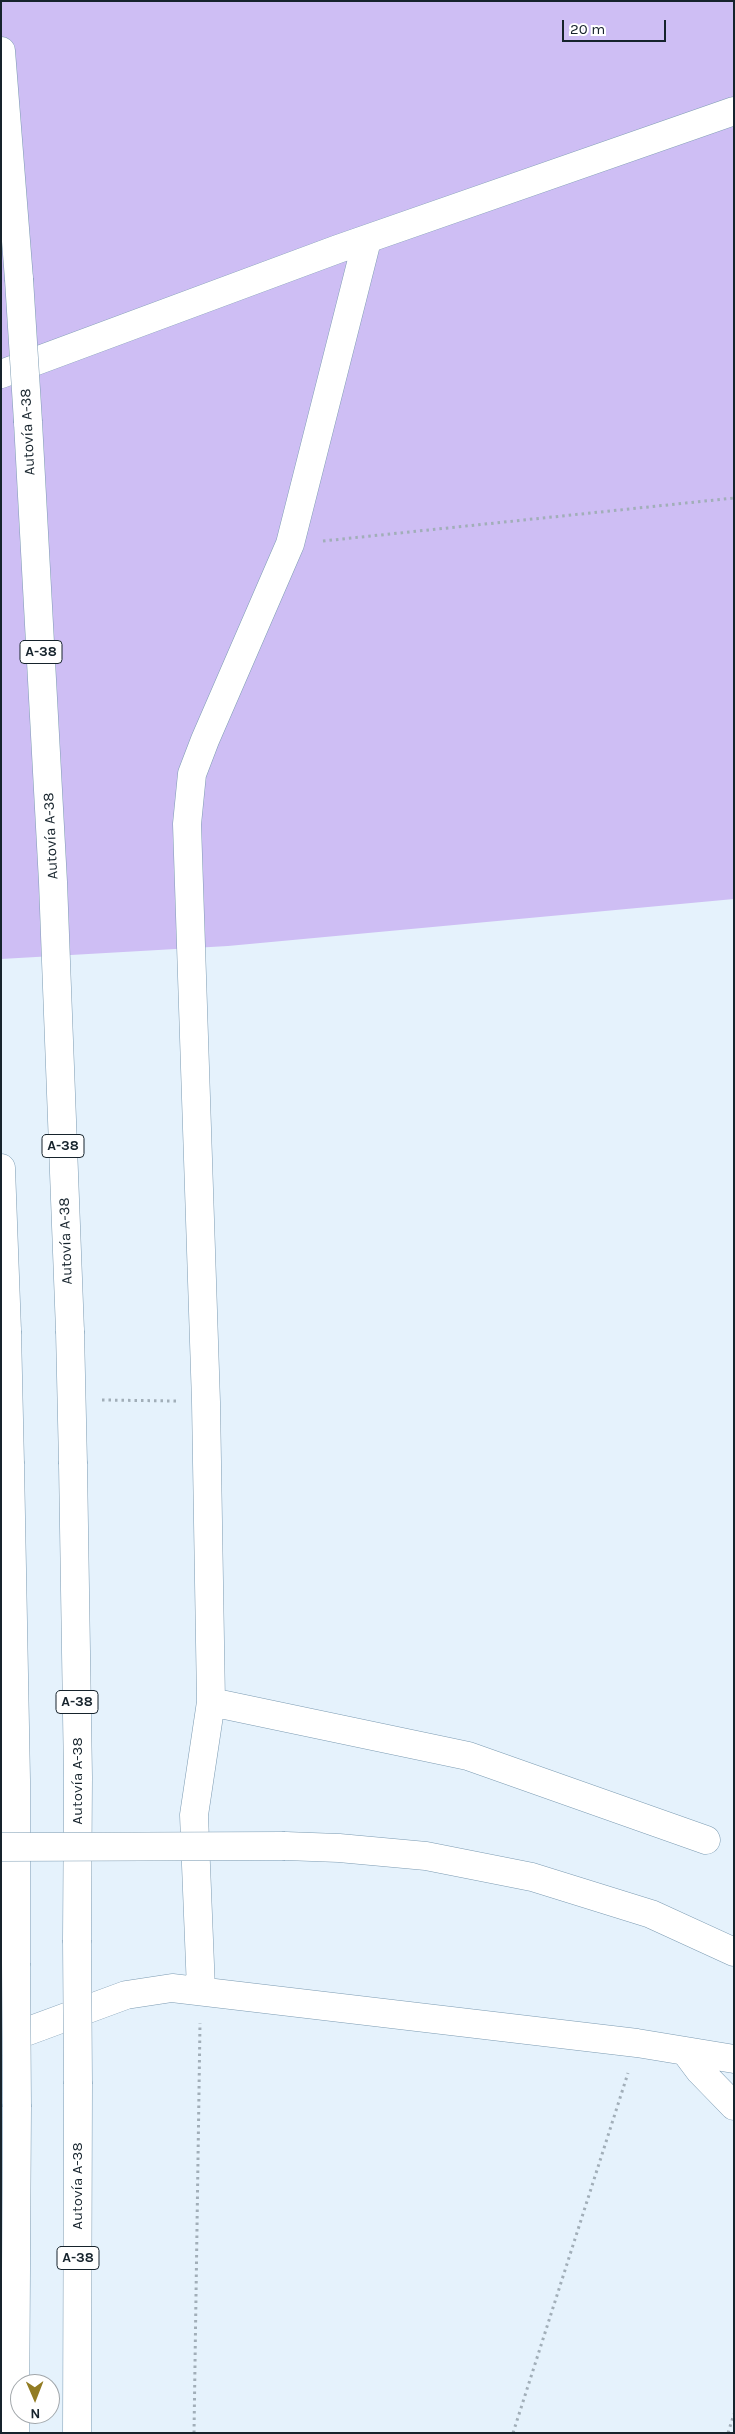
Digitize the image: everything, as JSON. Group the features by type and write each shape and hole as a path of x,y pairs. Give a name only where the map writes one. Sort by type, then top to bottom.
{"main road":[{"name":"Autovía A-38","path":"1,51 28,422 53,882 70,1331 78,1777 77,2433"},
{"path":"1,374 367,240 734,110"},
{"path":"201,1990 194,1815 211,1702 206,1402 187,824 192,774 290,544 367,240"},
{"path":"1,1168 7,1331 16,1780 17,2107 14,2433"},
{"path":"211,1702 468,1756 706,1840"},
{"path":"1,1847 284,1846 339,1848 426,1856 532,1877 651,1914 734,1952"},
{"path":"1,2041 126,1995 172,1988 637,2044 734,2059"},
{"path":"685,2051 700,2071 734,2106"}],"path":[{"path":"290,544 734,498"},
{"path":"194,2433 201,1990"},
{"path":"513,2433 637,2044"},
{"path":"728,2433 734,2414"}],"shaded area":[{"path":"1,1 734,1 734,899 228,946 1,959"}]}
